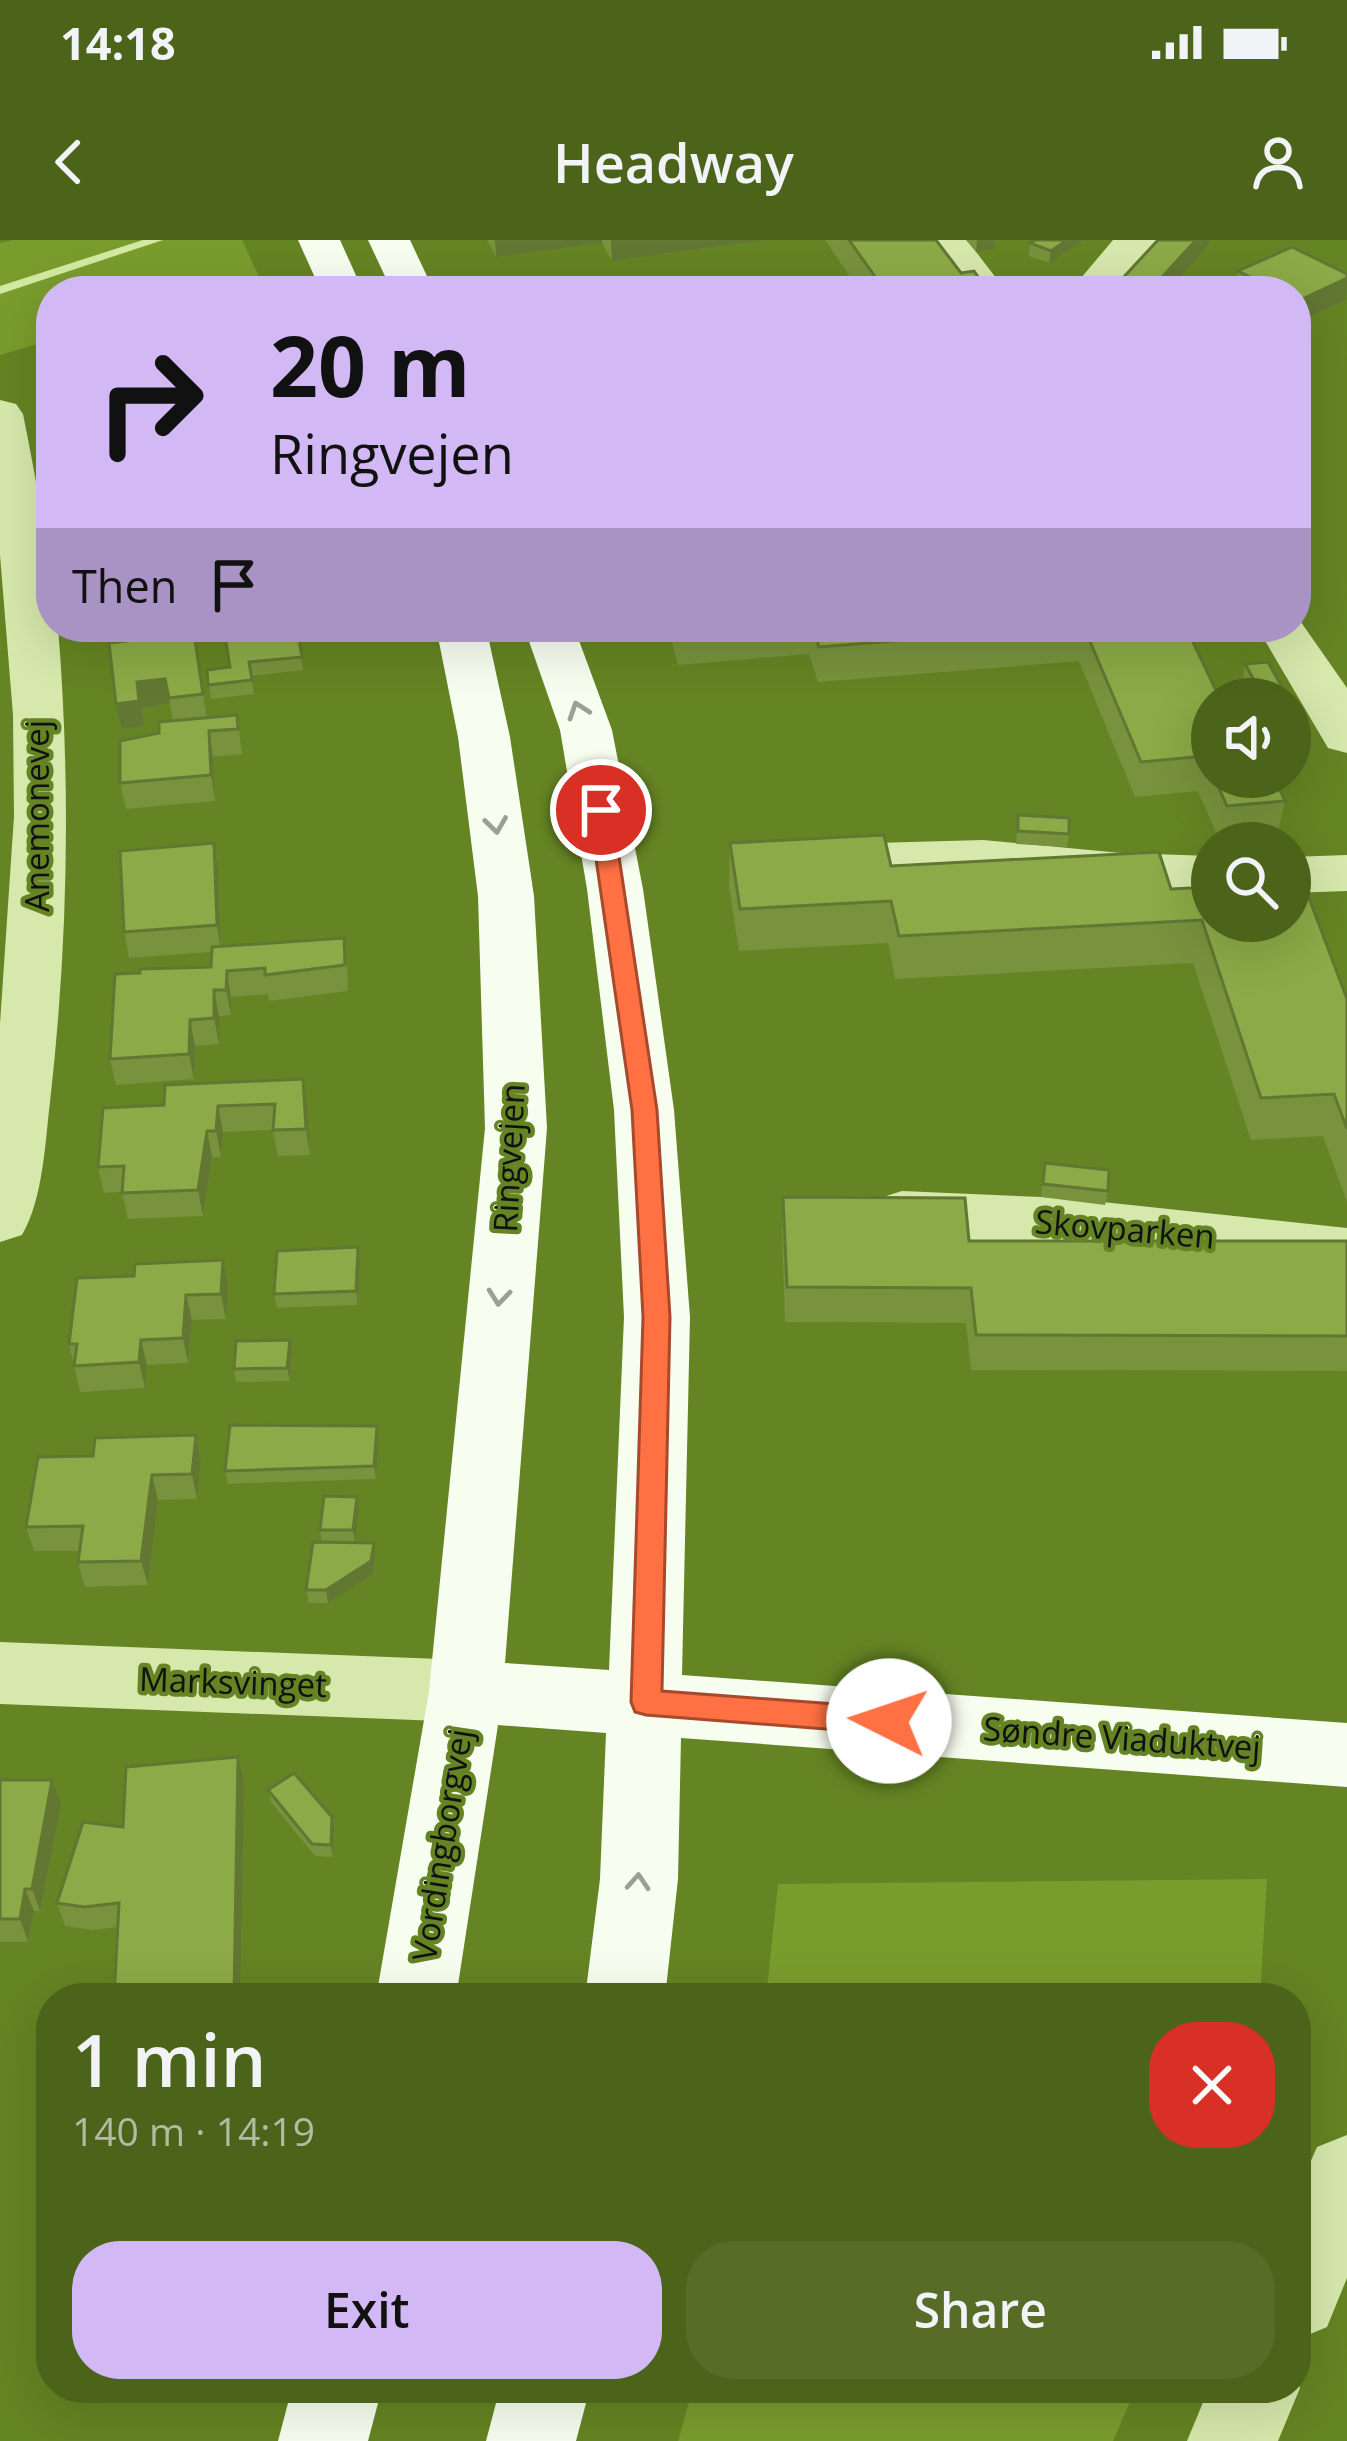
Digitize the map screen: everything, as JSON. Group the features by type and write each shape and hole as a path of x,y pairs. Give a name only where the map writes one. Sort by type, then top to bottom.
{"main road":[{"path":"320,240 336,276"},
{"path":"389,240 406,276"},
{"name":"Ringvejen","path":"464,642 484,737 506,896 516,1127 466,1691"},
{"path":"554,642 586,730 615,889 644,1110 657,1317 639,1879 628,1983"},
{"name":"Søndre Viaduktvej","path":"466,1691 1347,1754"},
{"name":"Vordingborgvej","path":"418,1983 466,1691"},
{"path":"323,2441 334,2403"},
{"path":"531,2441 541,2403"}],"street":[{"path":"946,240 974,276"},
{"path":"1101,276 1138,240"},
{"name":"Anemonevej","path":"0,414 34,633 41,848 33,1002 0,1219"},
{"path":"1292,642 1347,737"},
{"path":"778,864 983,857 1191,873"},
{"path":"1311,874 1347,873"},
{"name":"Skovparken","path":"902,1214 1066,1221 1347,1251"},
{"name":"Marksvinget","path":"0,1673 466,1691"},
{"path":"1311,2261 1347,2176"},
{"path":"1232,2441 1248,2403"}],"green space":[{"path":"242,240 259,276 36,276 36,344 0,355 0,243"},
{"path":"1267,1879 1261,1983 768,1983 778,1884"},
{"path":"689,2403 1129,2403 1113,2441 678,2441"}],"building":[{"path":"849,240 936,240 961,273 974,271 978,276 875,276"},
{"path":"1067,240 1051,251 1030,243"},
{"path":"1158,240 1196,240 1163,276 1125,276"},
{"path":"1292,247 1347,278 1311,295 1311,276 1248,276 1238,271"},
{"path":"195,642 203,694 169,698 165,679 137,682 139,701 116,704 109,643"},
{"path":"226,642 300,642 302,657 249,662 252,680 208,685 207,670 230,667"},
{"path":"818,642 882,642 819,647"},
{"path":"1090,642 1193,642 1210,678 1191,678 1191,757 1141,762"},
{"path":"1268,662 1277,678 1253,678 1245,664"},
{"path":"237,715 238,729 209,731 211,775 120,783 120,741 159,733 159,722"},
{"path":"1223,798 1285,801 1227,806"},
{"path":"1018,815 1069,818 1069,834 1018,831"},
{"path":"884,835 891,866 1159,852 1171,889 1191,888 1191,921 899,936 891,901 740,909 730,843"},
{"path":"214,843 217,925 124,932 120,851"},
{"path":"1311,903 1347,999 1347,1129 1334,1094 1261,1098 1209,942 1311,942"},
{"path":"344,938 345,965 265,975 265,968 227,971 226,990 214,990 214,1018 190,1020 189,1054 110,1059 115,974 211,967 212,947"},
{"path":"303,1079 306,1129 273,1130 275,1104 218,1106 216,1131 207,1131 198,1190 122,1193 124,1166 98,1167 103,1108 164,1105 165,1085"},
{"path":"1045,1163 1109,1170 1108,1191 1043,1184"},
{"path":"783,1197 965,1198 969,1241 1347,1241 1347,1336 976,1335 971,1288 787,1287"},
{"path":"358,1247 356,1291 274,1294 277,1251"},
{"path":"223,1260 221,1294 186,1295 183,1338 141,1340 139,1362 74,1366 77,1344 69,1344 77,1278 134,1276 135,1264"},
{"path":"290,1340 287,1368 234,1369 236,1341"},
{"path":"230,1425 377,1426 374,1466 225,1471"},
{"path":"196,1435 192,1474 152,1475 141,1561 78,1562 83,1526 26,1527 38,1457 93,1456 95,1438"},
{"path":"324,1496 357,1497 353,1530 320,1530"},
{"path":"313,1542 374,1543 371,1561 326,1590 306,1590"},
{"path":"238,1757 234,1983 115,1983 119,1903 84,1907 57,1903 83,1822 123,1827 126,1767"},
{"path":"294,1773 332,1817 331,1845 312,1844 268,1790"},
{"path":"0,1780 52,1780 32,1889 25,1889 20,1919 0,1919"}],"waterway":[{"path":"44,276 156,240"},
{"path":"0,290 36,278"}],"route":[{"path":"601,810 644,1110 657,1317 646,1702 889,1721"}]}
